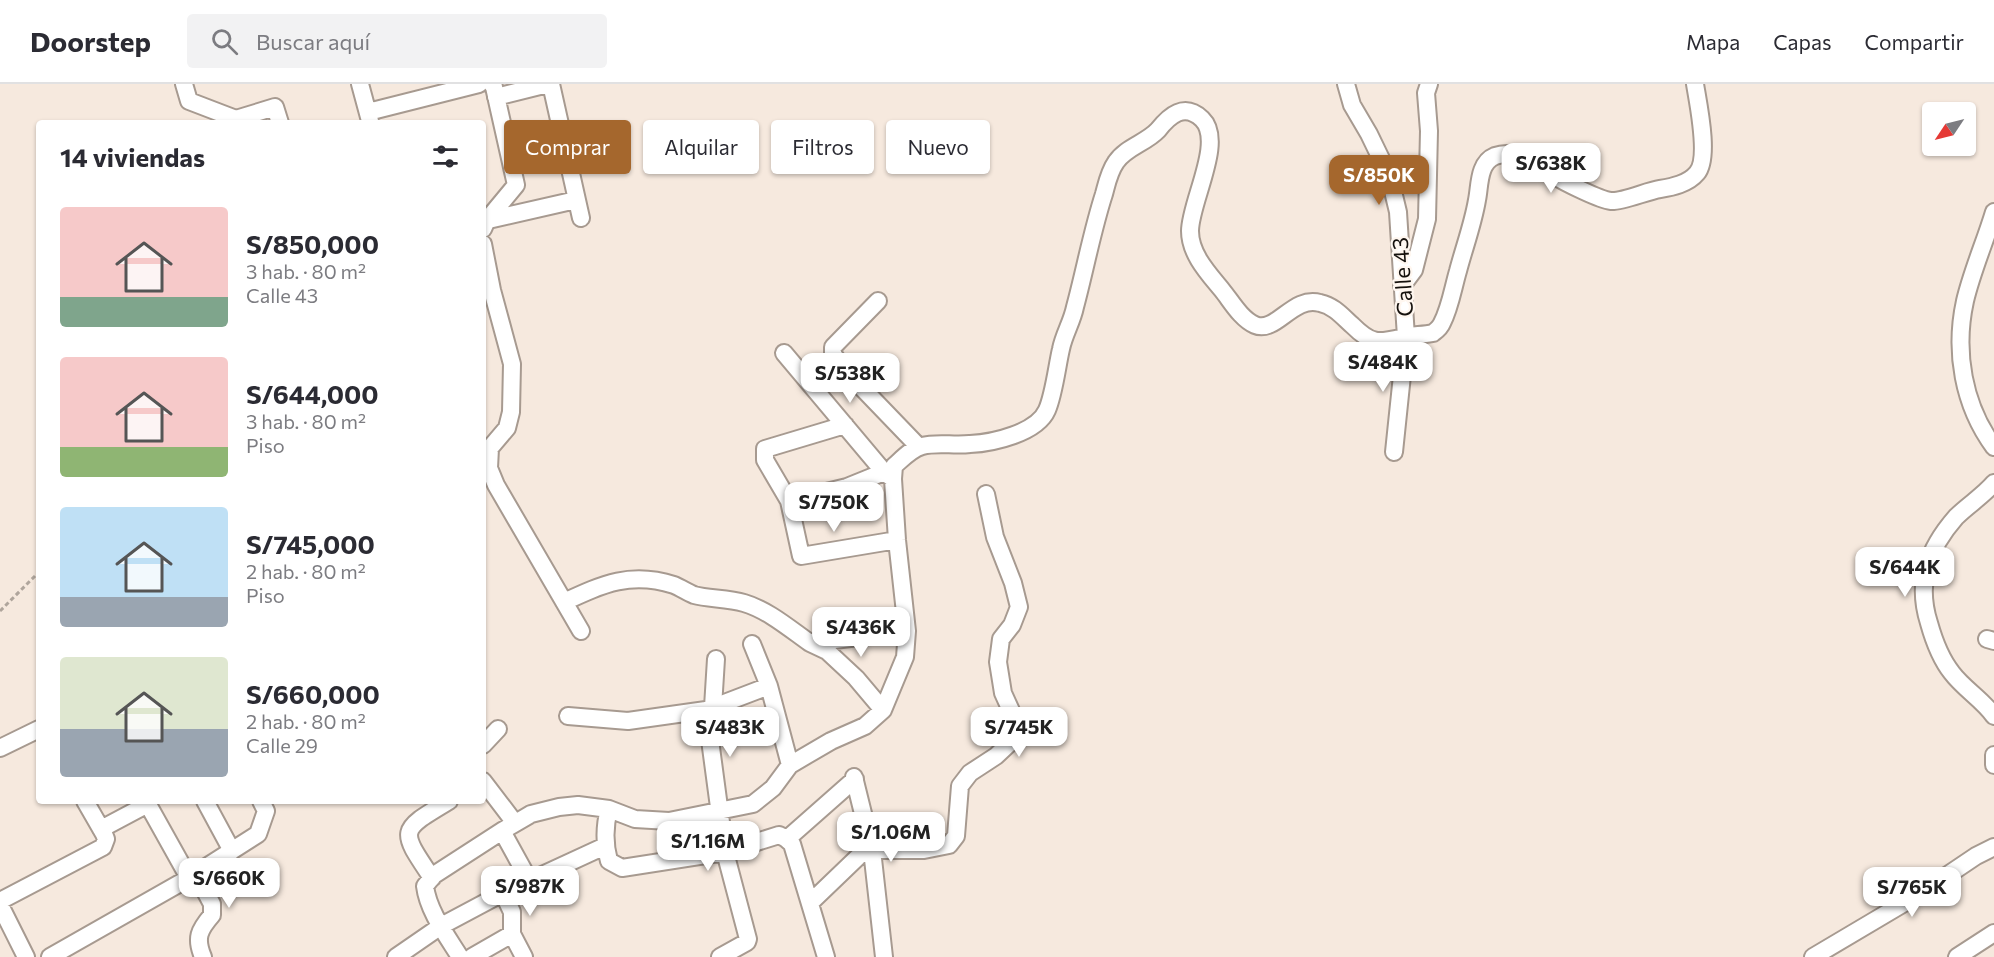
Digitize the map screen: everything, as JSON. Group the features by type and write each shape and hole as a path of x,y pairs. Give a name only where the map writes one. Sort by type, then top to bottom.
{"street":[{"path":"184,84 189,101 236,118 277,115"},
{"path":"360,84 369,120 479,84"},
{"path":"486,222 516,185 494,90 549,84 581,218"},
{"name":"Calle 43","path":"1346,84 1352,105 1369,134 1392,187 1398,212 1406,337 1394,452"},
{"path":"1402,286 1414,270 1427,219 1429,131 1426,93 1429,84"},
{"path":"789,501 889,475 894,466 919,447 972,444 1007,437 1039,422 1047,410 1062,345 1074,312 1097,214 1111,171 1117,160 1127,151 1150,138 1165,120 1179,112 1191,113 1202,119 1209,130 1210,142 1190,232 1194,250 1238,311 1251,323 1264,326 1273,323 1299,304 1319,302 1339,312 1370,340 1380,342 1433,333 1444,321 1477,201 1481,176 1489,160 1510,153 1522,157 1569,184 1610,201 1682,184 1698,172 1702,158 1699,105 1695,84"},
{"path":"486,223 576,200"},
{"path":"1994,212 1965,298 1960,337 1962,366 1969,399 1976,417 1994,447"},
{"path":"486,272 488,291 513,364 511,412 507,428 490,448 489,468 496,485 581,631"},
{"path":"878,301 833,347 833,354 842,367 919,447"},
{"path":"460,957 441,926 426,894 425,886 432,878 531,814 578,805 609,809 635,819 669,821 753,804 773,788 789,765 831,741 864,726 883,710 905,657 907,631 889,475 784,353"},
{"path":"845,425 765,449 765,460 789,501 801,556 897,540"},
{"path":"1994,483 1968,505 1946,530 1926,566 1922,596 1932,637 1945,662 1961,683 1994,716"},
{"path":"810,903 860,855 872,850 924,850 949,845 956,836 960,786 970,773 996,756 1016,737 1017,724 1003,693 998,662 1001,639 1012,625 1019,607 1013,583 994,537 986,494"},
{"path":"564,602 598,586 636,577 673,585 696,595 746,603 827,651 856,678 883,710"},
{"path":"810,643 907,631"},
{"path":"752,644 769,686 789,765"},
{"path":"716,659 710,708 719,810 725,852 748,939 747,942 720,957"},
{"path":"568,716 628,721 710,708 769,686"},
{"path":"486,742 498,729"},
{"path":"1,746 36,730"},
{"path":"1994,755 1994,765"},
{"path":"787,839 854,778 872,850 884,957"},
{"path":"486,786 509,827 529,880"},
{"path":"26,957 0,903 103,847 106,839 87,804"},
{"path":"101,829 145,804"},
{"path":"148,804 212,904 212,915 201,928 198,945 203,957"},
{"path":"207,804 232,851"},
{"path":"50,957 193,876 258,834 266,811 262,804"},
{"path":"432,878 410,844 410,828 415,822 444,804"},
{"path":"609,809 604,829 605,846 609,861 622,868 725,852 779,835 787,839 792,844 826,957"},
{"path":"396,957 441,926 503,893 605,846"},
{"path":"1813,957 1994,847"},
{"path":"503,893 513,912 512,934 524,957"},
{"path":"1957,957 1994,933"},
{"path":"472,957 512,934"}],"path":[{"path":"0,611 36,575"}]}
